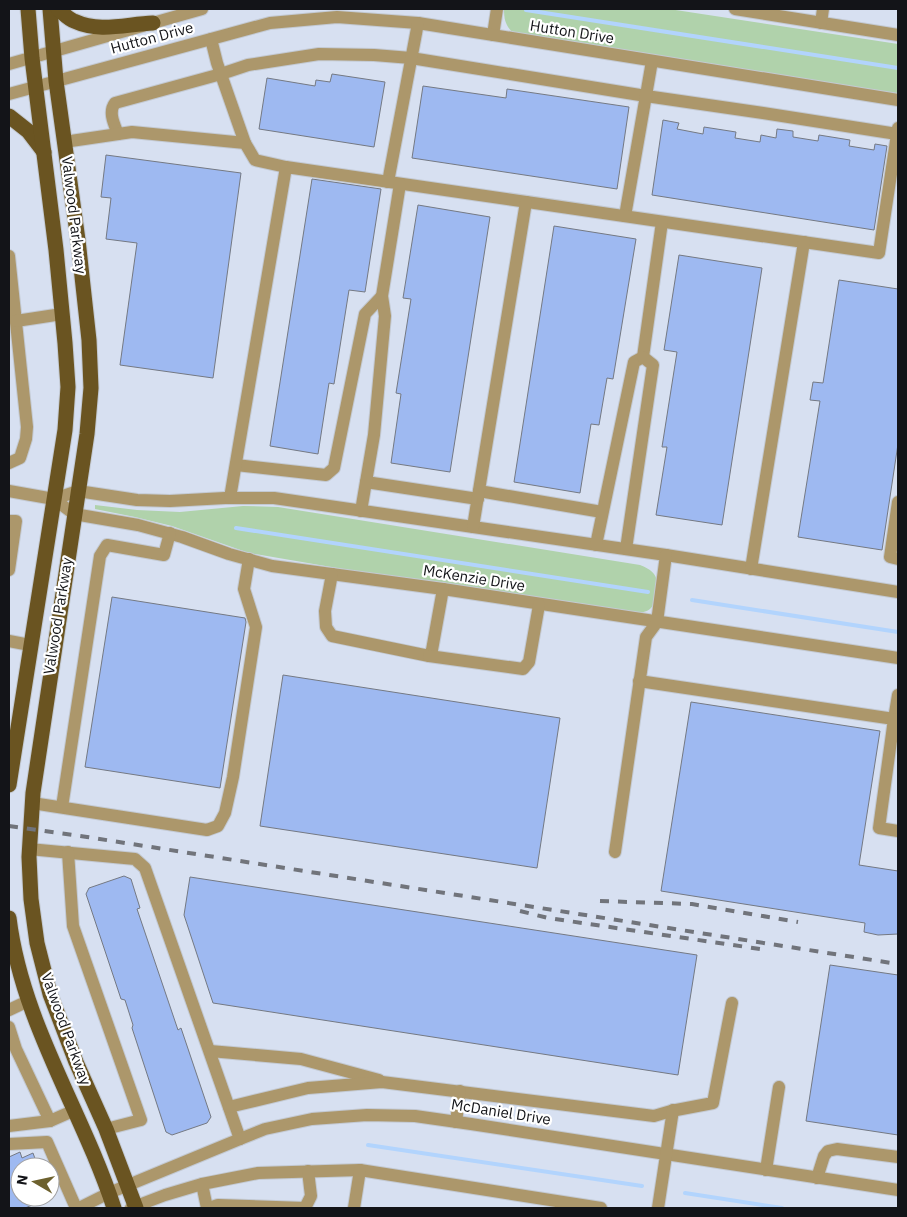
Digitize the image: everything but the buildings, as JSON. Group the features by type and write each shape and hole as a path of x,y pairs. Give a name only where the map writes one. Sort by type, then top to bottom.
{"main road":[{"name":"Valwood Parkway","path":"9,785 65,430 67,393 65,343 28,9"},
{"name":"Valwood Parkway","path":"50,9 56,81 78,240 89,340 91,388 87,434 53,650 32,802 29,849 31,899 37,943 50,994 76,1062 106,1129 128,1185 134,1208"},
{"path":"58,9 72,21 89,26 110,28 133,24 153,24"},
{"path":"9,116 28,131 45,154"},
{"name":"Valwood Parkway","path":"9,918 10,942 28,1001 55,1070 75,1110 114,1208"},
{"path":"28,1001 50,994"}],"street":[{"name":"Hutton Drive","path":"9,64 202,9"},
{"path":"493,35 497,9"},
{"path":"734,9 786,13 821,22 898,35"},
{"path":"821,22 823,9"},
{"name":"Hutton Drive","path":"9,94 270,23 337,17 418,23 898,100"},
{"path":"361,511 374,435 385,316 382,296 394,183 411,58 418,23"},
{"path":"118,134 111,108 115,103 221,74 248,65 319,54 411,58 646,96 898,131 879,253 286,168 255,160 245,143 221,74 211,39"},
{"path":"625,216 652,61"},
{"path":"64,142 132,132 245,143"},
{"path":"230,498 286,168"},
{"path":"473,527 526,202"},
{"path":"643,357 662,222"},
{"path":"752,569 804,242"},
{"path":"9,256 27,427 26,439 20,458 9,463"},
{"path":"236,465 326,475 334,468 365,314 382,296"},
{"path":"16,321 62,314"},
{"path":"596,545 634,362 643,357"},
{"path":"626,549 653,364 643,357"},
{"path":"366,482 602,512"},
{"name":"McKenzie Drive","path":"9,491 54,499 78,492 137,500 274,498 666,555 898,592"},
{"name":"McKenzie Drive","path":"54,499 74,514 138,525 272,566 443,589 898,658"},
{"path":"898,502 890,558 898,559"},
{"path":"9,521 16,522 9,570"},
{"path":"62,807 100,556 107,545 164,555 170,534"},
{"path":"615,852 646,637 656,622 666,555"},
{"path":"32,802 207,830 218,826 225,813 233,777 256,627 244,589 249,559"},
{"path":"332,574 326,611 326,626 332,636 429,656 523,669 529,662 539,605"},
{"path":"429,656 432,650 443,589"},
{"path":"9,641 30,645"},
{"path":"639,681 894,719"},
{"path":"898,696 879,828 898,831"},
{"path":"29,849 136,859 145,868 240,1139"},
{"path":"68,852 73,926 141,1120 106,1129"},
{"path":"9,1010 28,1001"},
{"path":"229,1107 308,1088 382,1082 654,1116 673,1110 713,1104 732,1003"},
{"path":"9,1028 13,1049 50,1121"},
{"path":"210,1051 301,1059 390,1083"},
{"path":"766,1170 779,1087"},
{"path":"456,1122 460,1091"},
{"path":"9,1126 50,1121 75,1110"},
{"path":"658,1208 673,1110"},
{"name":"McDaniel Drive","path":"78,1208 128,1185 265,1130 312,1119 367,1115 415,1116 898,1190"},
{"path":"9,1144 47,1142 78,1208"},
{"path":"818,1178 824,1156 828,1150 837,1149 898,1158"},
{"path":"354,1208 360,1170"},
{"path":"134,1208 165,1195 202,1184 258,1173 360,1170 601,1208"},
{"path":"202,1184 208,1208 218,1205 305,1208 311,1196 308,1171"}],"shaded area":[{"path":"9,9 898,9 898,1208 9,1208"}],"green space":[{"path":"504,9 669,9 898,44 898,95 514,34 506,23"},
{"path":"95,505 137,510 180,512 243,506 278,507 640,565 646,567 656,577 658,586 657,596 649,610 631,614 401,579 249,553 172,526 95,509"}],"waterway":[{"path":"526,10 898,68"},
{"path":"236,528 648,592"},
{"path":"692,600 898,632"},
{"path":"368,1145 642,1186"},
{"path":"685,1193 782,1208"}],"railway":[{"path":"9,826 898,964"},
{"path":"600,901 692,904 798,922"},
{"path":"520,911 548,918 760,949"}]}
